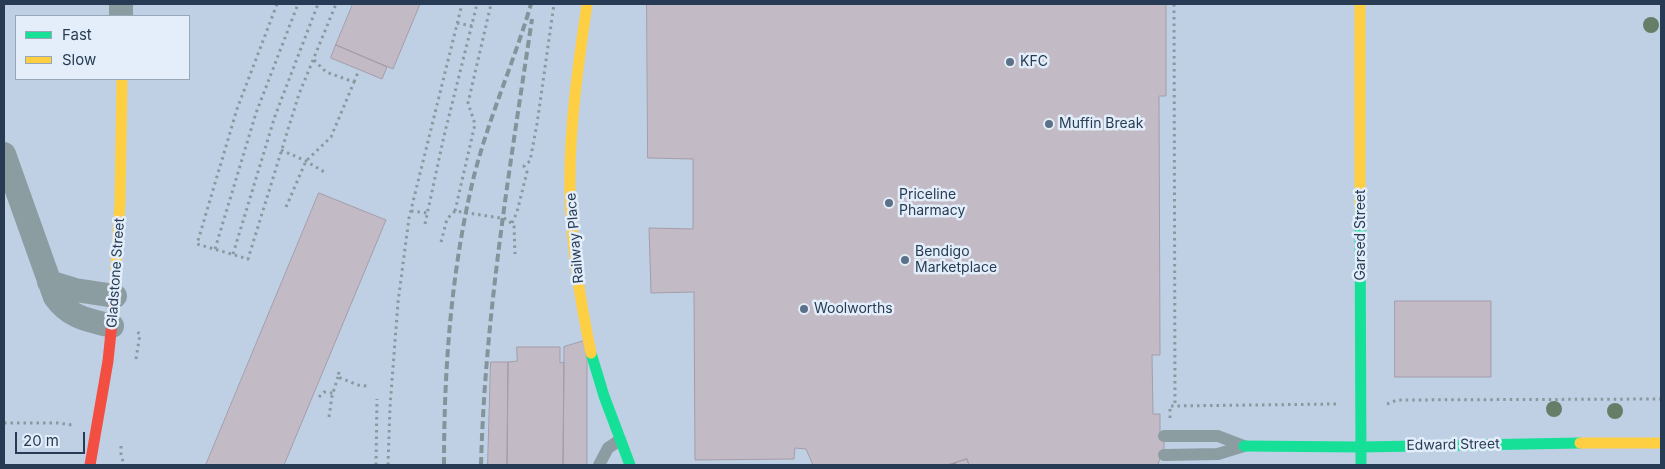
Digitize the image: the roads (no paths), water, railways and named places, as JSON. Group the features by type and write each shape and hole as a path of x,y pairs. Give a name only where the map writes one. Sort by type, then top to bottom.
{"street":[{"name":"Railway Place","path":"587,4 574,108 570,188 571,223 579,289 592,356 606,403 630,465"},
{"name":"Garsed Street","path":"1360,4 1361,465"},
{"name":"Gladstone Street","path":"90,465 106,375 120,238 122,80"},
{"path":"4,154 49,282 60,304 73,315 112,326"},
{"path":"49,282 75,290 115,296"},
{"name":"Edward Street","path":"1244,446 1361,447 1661,443"}],"lane":[{"path":"1167,436 1218,436 1244,446"},
{"path":"599,465 608,448 620,440"},
{"path":"1164,455 1218,454 1244,446"}],"railway":[{"path":"444,465 445,393 450,320 466,211 480,154 531,4"},
{"path":"481,465 483,409 493,297 507,186 532,19"}],"place":[{"name":"KFC","path":"1010,62"},
{"name":"Muffin Break","path":"1049,124"},
{"name":"Priceline Pharmacy","path":"889,203"},
{"name":"Bendigo Marketplace","path":"905,260"},
{"name":"Woolworths","path":"804,309"}]}
